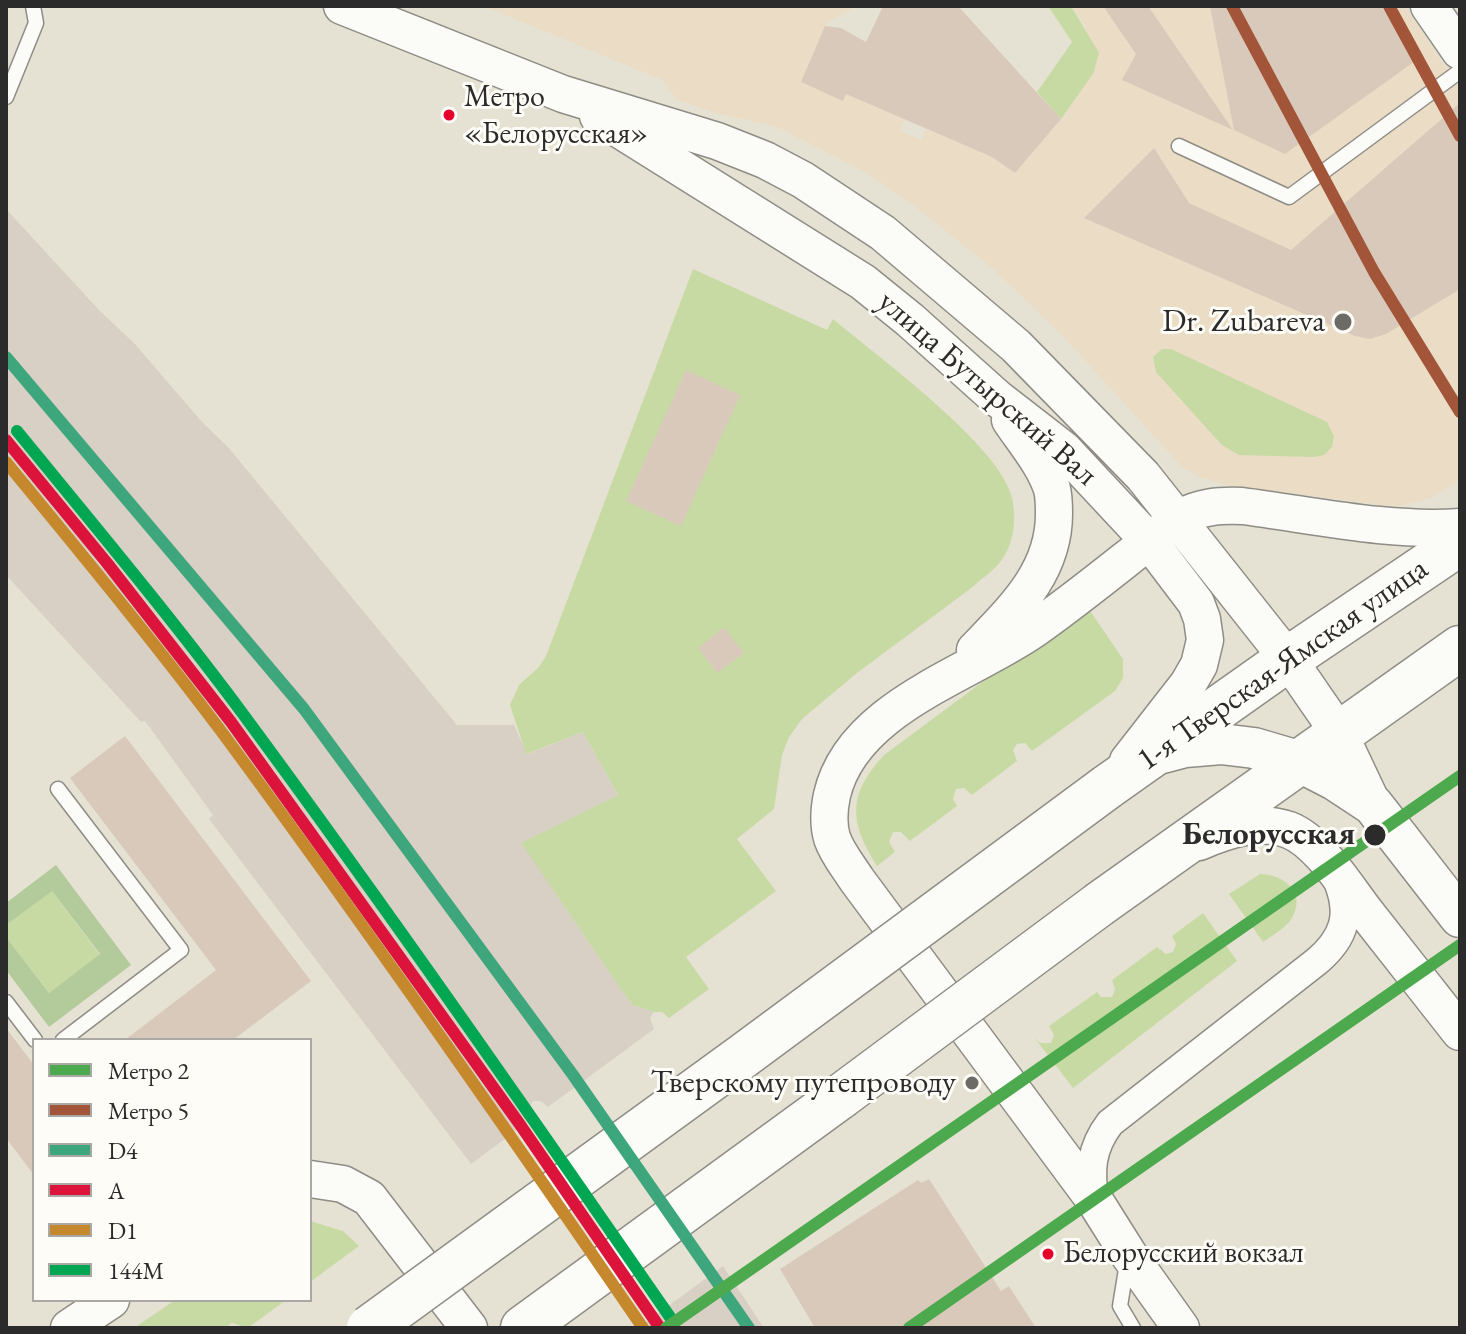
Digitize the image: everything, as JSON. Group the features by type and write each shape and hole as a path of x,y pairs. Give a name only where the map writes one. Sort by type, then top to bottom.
{"main road":[{"name":"1-я Тверская-Ямская улица","path":"369,1328 731,1066 1107,787 1460,543"},
{"path":"523,1328 1161,859 1460,648"},
{"path":"1151,756 1185,747 1221,744 1254,748 1298,761 1335,780 1373,805 1460,917"}],"street":[{"name":"улица Бутырский Вал","path":"342,6 563,94 717,141 765,160 803,180 883,233 1016,346 1083,412 1179,518 1288,659 1339,733 1373,805"},
{"path":"1429,6 1460,51"},
{"name":"улица Бутырский Вал","path":"563,94 863,282 997,398 1064,450 1149,541 1196,603 1205,640 1199,665 1173,705 1107,787"},
{"path":"952,674 1029,591 1050,550 1052,491 997,398"},
{"path":"1181,1328 1095,1201 857,880 831,836 831,801 837,777 849,754 888,718 952,674 1031,631 1179,518 1207,507 1242,506 1399,527 1460,527"},
{"path":"1161,859 1219,834 1264,825 1302,837 1333,871 1460,1032"},
{"path":"1095,1201 1091,1178 1093,1156 1100,1137 1110,1123 1316,962 1340,937 1345,908 1333,871"},
{"path":"312,1179 343,1184 369,1198 469,1328"},
{"path":"69,1328 108,1302"}],"lane":[{"path":"6,97 36,23 33,6"},
{"path":"1179,146 1289,197 1460,71"},
{"path":"58,789 181,950 66,1038"},
{"path":"6,1002 33,1038"},
{"path":"1129,1255 1120,1306 1133,1328"}],"shaded area":[{"path":"484,6 856,6 827,23 801,82 842,100 846,94 905,119 900,131 921,140 926,129 994,158 1015,173 1061,119 1093,74 1086,27 1071,6 1405,6 1460,89 1460,480 1432,498 1396,507 1227,485 1199,477 1181,466 1063,336 990,266 864,171 779,128 712,112 676,99 662,80"},
{"path":"6,209 228,447 457,725 514,725 527,754 583,732 618,795 522,843 632,1005 654,1012 650,1018 654,1029 548,1107 541,1101 533,1101 529,1108 533,1118 471,1164 209,819 213,815 145,721 141,722 6,575"},
{"path":"723,1266 764,1328 638,1328 686,1293"}],"green space":[{"path":"1048,6 1071,6 1099,53 1093,74 1061,119 1037,92 1072,42"},
{"path":"693,269 827,330 833,319 930,399 979,446 998,469 1009,489 1014,522 1009,547 994,569 857,673 802,719 789,737 782,755 774,809 737,839 776,891 686,957 709,989 669,1018 662,1012 632,1005 521,843 618,795 583,732 526,754 510,705 519,685 546,656"},
{"path":"1162,349 1171,349 1327,422 1334,436 1332,447 1324,455 1313,457 1239,455 1222,445 1156,372 1153,357"},
{"path":"1086,605 1123,659 1123,678 1115,691 1032,751 1025,743 1017,744 1013,750 1017,761 972,795 964,788 956,789 953,799 957,806 910,841 901,832 893,832 889,842 895,852 877,866 861,836 856,809 863,783 872,769 884,755"},
{"path":"56,865 131,965 49,1027 6,970 6,937 49,993 100,954 52,891 6,925 6,903"},
{"path":"1260,874 1284,881 1296,899 1291,920 1263,942 1229,894"},
{"path":"51,890 100,955 49,993 6,937 6,925"},
{"path":"1203,913 1237,961 1073,1088 1034,1037 1040,1043 1051,1043 1054,1035 1049,1026 1097,992 1101,997 1112,997 1115,989 1112,980 1157,947 1166,954 1173,952 1176,944 1172,936"},
{"path":"312,1222 343,1231 359,1246 312,1281"},
{"path":"172,1302 283,1302 248,1328 232,1323 225,1328 134,1328"}],"building":[{"path":"883,6 958,6 1061,119 1015,173 992,157 846,94 843,101 801,82 825,26 841,28 866,42"},
{"path":"1103,6 1148,6 1233,130 1122,80 1136,54"},
{"path":"1210,6 1381,6 1418,59 1285,154 1234,130"},
{"path":"1460,103 1460,289 1386,334 1370,339 1355,336 1084,218 1154,148 1189,203 1291,250"},
{"path":"686,370 740,395 681,526 626,501"},
{"path":"724,627 744,653 717,673 698,648"},
{"path":"125,736 311,981 236,1038 128,1038 216,970 70,778"},
{"path":"6,1028 32,1062 32,1172 6,1138"},
{"name":"Белорусский вокзал","path":"929,1179 1001,1291 1009,1286 1036,1328 815,1328 780,1269 918,1180 921,1183"}],"metro line":[{"name":"5","path":"1232,6 1374,272 1460,412"},
{"name":"5","path":"1389,6 1460,136"},
{"name":"2","path":"666,1328 1460,776"},
{"name":"2","path":"909,1328 1460,945"}],"transit line":[{"name":"D4","path":"6,357 304,709 573,1075 749,1328"},
{"name":"144М","path":"17,431 160,606 243,714 406,939 672,1320"},
{"name":"A","path":"6,440 231,722 521,1126 660,1328"},
{"name":"D1","path":"6,462 221,731 435,1028 643,1328"}],"place":[{"name":"Метро «Белорусская»","path":"449,115"},
{"name":"Dr. Zubareva","path":"1343,322"},
{"name":"Белорусская","path":"1375,835"},
{"name":"Тверскому путепроводу","path":"972,1083"},
{"name":"Белорусский вокзал","path":"1048,1254"}]}
